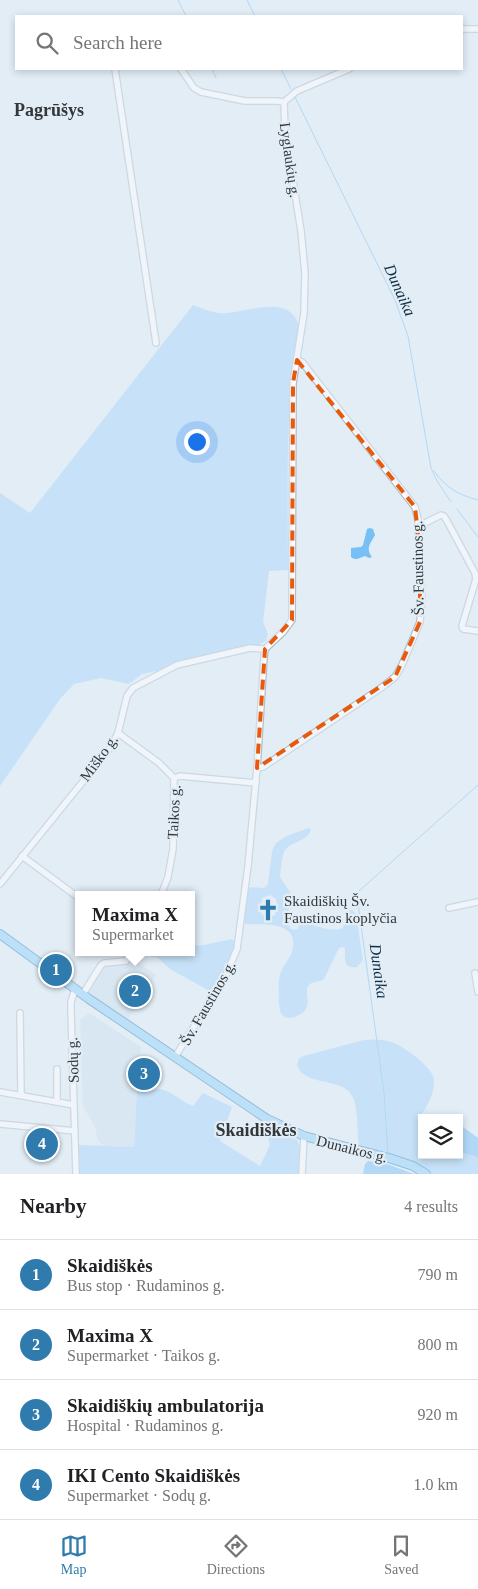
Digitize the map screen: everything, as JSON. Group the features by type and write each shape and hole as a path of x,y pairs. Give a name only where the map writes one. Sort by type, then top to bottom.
{"main road":[{"name":"Dunaikos g.","path":"0,934 175,1058 267,1119 304,1136 389,1158 413,1166 426,1174"}],"street":[{"path":"463,29 478,29"},
{"path":"115,70 156,343"},
{"path":"183,70 194,88 200,92 245,101 276,100 284,102"},
{"name":"Lyglaukių g.","path":"297,360 304,314 305,274 301,231 285,131 284,102 297,91 347,70"},
{"path":"265,648 283,632 292,620 293,383 297,360"},
{"name":"Šv. Faustinos g.","path":"257,768 263,767 395,677 420,622 422,596 417,513 411,501 302,362 297,360"},
{"path":"419,526 441,515 447,521 475,573 476,580 462,626 463,629 478,631"},
{"name":"Miško g.","path":"0,884 110,748 118,733 127,696 132,688 177,665 250,648 265,648"},
{"name":"Šv. Faustinos g.","path":"175,1058 214,996 234,960 237,949 256,783 265,648"},
{"path":"118,733 159,763 174,778"},
{"name":"Taikos g.","path":"163,891 168,877 172,855 174,778 180,776 256,783"},
{"path":"22,856 75,895"},
{"path":"449,908 478,902"},
{"path":"83,994 104,963 126,960 129,956"},
{"path":"475,973 478,992"},
{"name":"Sodų g.","path":"76,989 71,1002 76,1174"},
{"path":"20,1013 21,1096"},
{"path":"57,1102 58,1069"},
{"path":"0,1092 74,1105"},
{"path":"0,1124 75,1131"},
{"path":"302,1174 304,1136"}],"highlighted area":[{"path":"297,360 415,507 420,552 420,622 395,677 257,768 265,649 292,620 293,383"}],"shaded area":[{"path":"193,305 219,313 265,307 283,308 296,318 298,325 299,333 292,373 289,422 288,570 269,571 263,622 268,634 266,641 258,645 178,661 157,671 142,674 129,684 101,678 74,684 60,699 0,786 0,493 30,513"},
{"path":"367,529 373,529 375,535 369,548 372,557 365,556 354,559 351,557 351,548 363,545"},
{"path":"311,829 306,837 287,848 282,858 280,877 291,896 288,918 290,928 293,930 298,929 300,923 303,922 333,930 343,928 347,911 352,910 356,914 363,960 357,967 347,965 345,948 339,948 324,979 310,984 308,987 308,1004 303,1013 290,1018 281,1013 279,988 280,974 293,949 291,935 286,929 281,927 246,924 243,922 248,889 251,887 264,888 268,884 274,846 285,837","holes":["270,895 276,899 275,915 268,918 261,914 262,898"]},
{"path":"232,939 235,942 229,964 213,993 170,969 158,958 149,956 195,956 195,946"},
{"path":"131,958 156,975 128,1020 87,992 102,966"},
{"path":"89,1013 141,1047 134,1147 104,1146 98,1141 95,1127 83,1106 80,1020"},
{"path":"375,1039 392,1042 410,1052 429,1069 434,1080 430,1101 422,1114 418,1114 418,1159 463,1159 463,1153 478,1157 478,1174 432,1174 411,1162 359,1147 354,1100 345,1088 314,1079 301,1072 297,1065 299,1058 364,1040"},
{"path":"160,1089 193,1106 203,1093 232,1107 220,1141 260,1166 270,1145 266,1132 268,1129 271,1127 297,1140 300,1147 299,1174 80,1174 78,1145 134,1147 137,1092"},
{"path":"463,1127 478,1138 478,1157 463,1153"},
{"path":"368,1161 387,1164 414,1174 363,1174 365,1164"}],"waterway":[{"path":"178,0 186,15"},
{"name":"Dunaika","path":"247,0 254,15"},
{"path":"212,70 216,78"},
{"name":"Dunaika","path":"282,70 291,89"},
{"name":"Dunaika","path":"295,97 395,300 408,336 431,468 451,502"},
{"path":"434,471 453,490 478,500"},
{"name":"Dunaika","path":"457,509 478,537"},
{"name":"Dunaika","path":"388,1153 384,1093 357,896 359,891 478,785"}],"place":[{"name":"Skaidiškių Šv. Faustinos koplyčia","path":"268,910"},
{"name":"Skaidiškės","path":"56,970"},
{"name":"Maxima X","path":"135,991"},
{"name":"Skaidiškių ambulatorija","path":"144,1074"},
{"name":"IKI Cento Skaidiškės","path":"42,1144"}],"district":[{"name":"Pagrūšys","path":"49,110"},
{"name":"Skaidiškės","path":"256,1130"}]}
